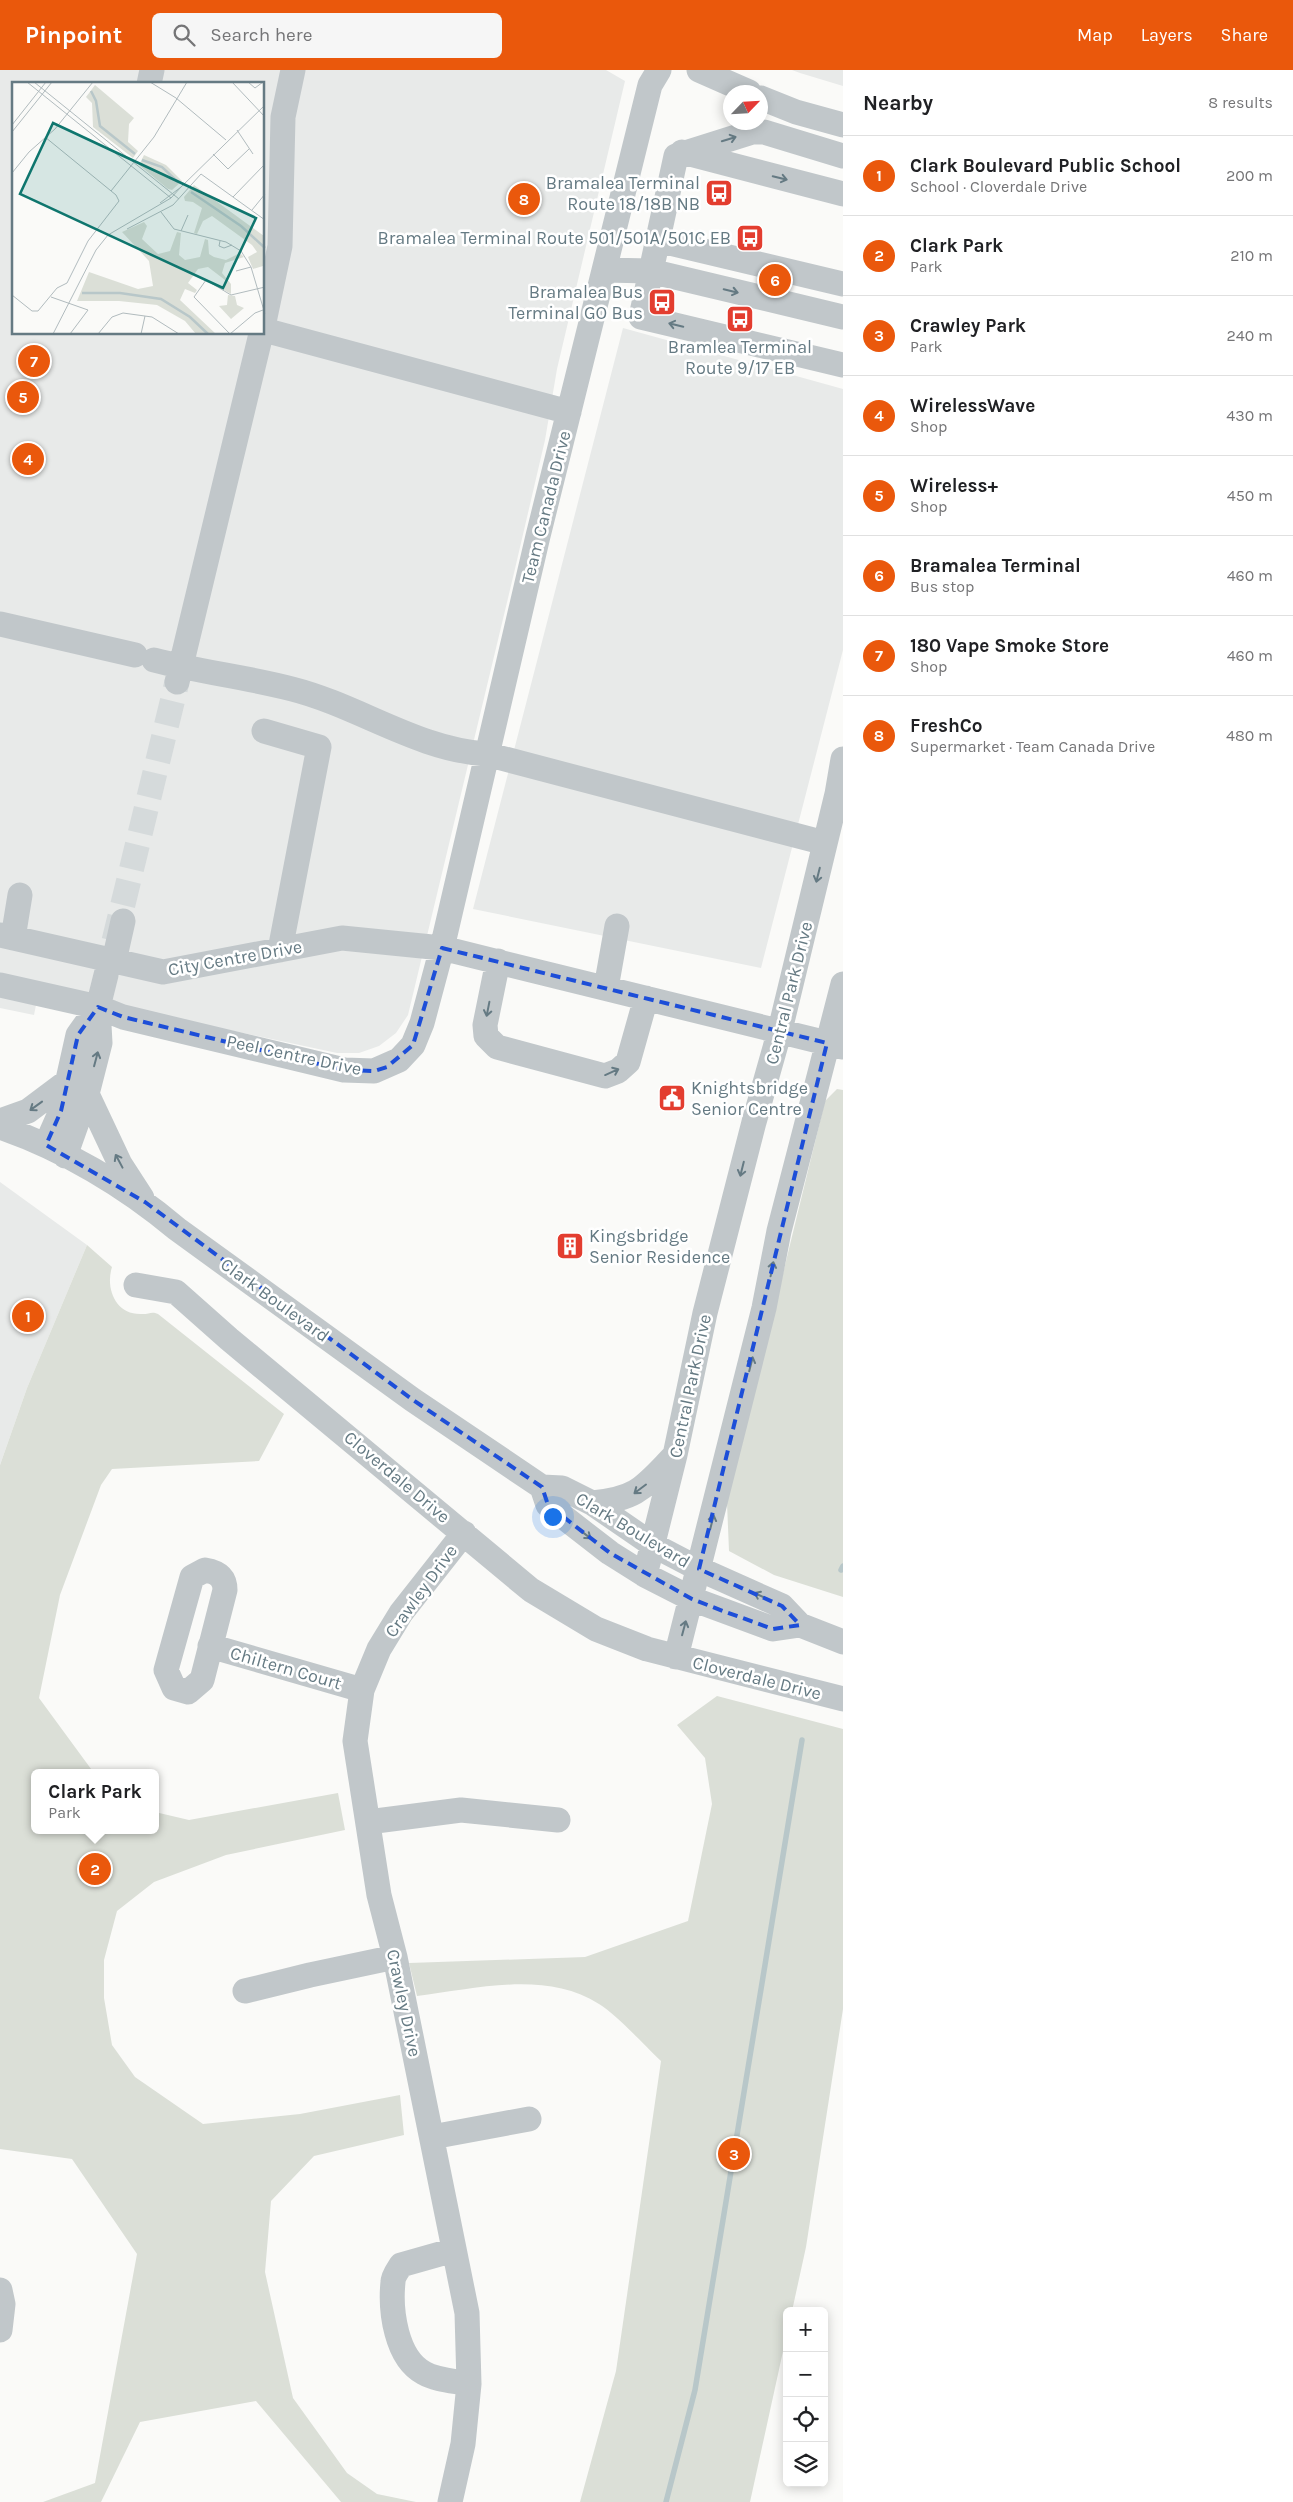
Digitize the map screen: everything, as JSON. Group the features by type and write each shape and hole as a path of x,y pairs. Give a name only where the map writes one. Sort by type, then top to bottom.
{"street":[{"path":"265,317 280,246 283,117 293,70"},
{"name":"Team Canada Drive","path":"442,948 486,754 569,412 650,85 659,70"},
{"path":"699,70 733,85"},
{"path":"768,101 796,112 843,125"},
{"path":"843,156 764,132 752,132 682,152 676,156 641,317 843,365"},
{"path":"682,152 843,194"},
{"path":"657,240 843,284"},
{"path":"605,270 650,271 843,317"},
{"path":"265,330 569,412"},
{"path":"179,675 261,335"},
{"path":"0,624 144,658 179,675 292,689 349,709 390,729 432,744 486,754 826,843"},
{"path":"264,731 319,747 280,950"},
{"name":"Central Park Drive","path":"645,1575 675,1455 708,1304 754,1122 780,1030 826,843 843,759"},
{"path":"6,937 20,895"},
{"path":"123,921 98,1007 78,1035 77,1088 120,1164 145,1202"},
{"path":"606,988 617,926"},
{"name":"City Centre Drive","path":"6,937 110,968 163,972 342,938 442,948 835,1045"},
{"name":"Peel Centre Drive","path":"0,985 98,1007 123,1017 344,1070 374,1071 399,1060 413,1045 442,948"},
{"path":"498,962 485,1025 486,1036 497,1047 605,1076 618,1071 628,1062 646,998"},
{"path":"676,1657 764,1308 779,1231 835,1045 843,984"},
{"path":"0,1121 28,1112 77,1088"},
{"path":"55,1151 61,1111 77,1088"},
{"name":"Clark Boulevard","path":"0,1127 55,1151 145,1202 177,1229 397,1388 542,1487 562,1488 592,1503 653,1545 699,1569 782,1606 800,1625 843,1642"},
{"name":"Cloverdale Drive","path":"136,1285 176,1292 229,1339 531,1590 582,1622 647,1649 843,1699"},
{"path":"592,1503 615,1501 630,1496 649,1482 675,1455"},
{"name":"Clark Boulevard","path":"542,1487 548,1505 610,1553 645,1575 692,1599 773,1629 800,1625"},
{"name":"Crawley Drive","path":"450,2502 463,2444 469,2384 467,2313 395,1957 379,1895 355,1741 362,1690 379,1649 401,1613 464,1533"},
{"name":"Chiltern Court","path":"210,1646 362,1690"},
{"path":"368,1822 461,1810 558,1820"},
{"path":"245,1992 310,1975 395,1957"},
{"path":"432,2137 530,2119"},
{"path":"454,2250 401,2265 392,2280 395,2327 403,2350 412,2364 425,2374 469,2384"},
{"path":"0,2290 3,2304 0,2330"}],"highlighted area":[{"path":"442,948 827,1043 699,1569 782,1606 800,1625 773,1629 723,1611 692,1599 610,1553 548,1505 542,1487 413,1400 145,1202 46,1145 61,1111 78,1035 98,1007 123,1017 344,1070 374,1071 387,1067 413,1045"}],"shaded area":[{"path":"0,70 606,70 625,81 557,369 545,440 408,1015 396,1033 379,1046 359,1053 337,1053 173,1018 40,985 34,1015 0,1008"},
{"path":"792,70 843,70 843,86 800,73"},
{"path":"623,328 843,389 843,650 761,968 473,909"},
{"path":"837,1089 843,1090 843,1597 774,1575 729,1551 727,1503 825,1101"},
{"path":"0,1182 87,1245 27,1388 0,1465"},
{"path":"87,1245 112,1267 110,1284 119,1306 126,1311 134,1313 158,1314 284,1414 259,1461 112,1469 101,1485 60,1595 39,1698 91,1769 31,1769 31,1834 159,1834 159,1813 189,1820 338,1793 345,1830 226,1855 154,1882 117,1911 104,1960 104,1998 112,2045 135,2077 203,2124 300,2114 400,2095 404,2135 314,2156 271,2201 265,2272 293,2398 347,2473 377,2494 416,2502 341,2502 256,2401 140,2422 101,2502 43,2502 95,2483 137,2254 72,2159 0,2149 0,1465 27,1388"},
{"path":"717,1696 843,1729 843,2009 806,2247 793,2307 783,2307 783,2351 750,2502 580,2502 616,2371 661,2061 606,2009 578,1994 556,1987 510,1985 486,1986 417,1996 409,1963 585,1957 688,1921 712,1804 705,1758 677,1725"}],"waterway":[{"path":"841,1570 843,1566"},
{"path":"666,2502 695,2390 802,1740"}],"tunnel":[{"path":"114,941 177,682"}],"place":[{"name":"Bramalea Terminal Route 18/18B NB","path":"719,193"},
{"name":"FreshCo","path":"524,199"},
{"name":"Bramalea Terminal Route 501/501A/501C EB","path":"750,238"},
{"name":"Bramalea Terminal","path":"775,280"},
{"name":"Bramalea Bus Terminal GO Bus","path":"662,302"},
{"name":"Bramlea Terminal Route 9/17 EB","path":"740,319"},
{"name":"180 Vape Smoke Store","path":"34,361"},
{"name":"Wireless+","path":"23,397"},
{"name":"WirelessWave","path":"28,459"},
{"name":"Knightsbridge Senior Centre","path":"672,1098"},
{"name":"Kingsbridge Senior Residence","path":"570,1246"},
{"name":"Clark Boulevard Public School","path":"28,1316"},
{"name":"Clark Park","path":"95,1869"},
{"name":"Crawley Park","path":"734,2154"}]}
